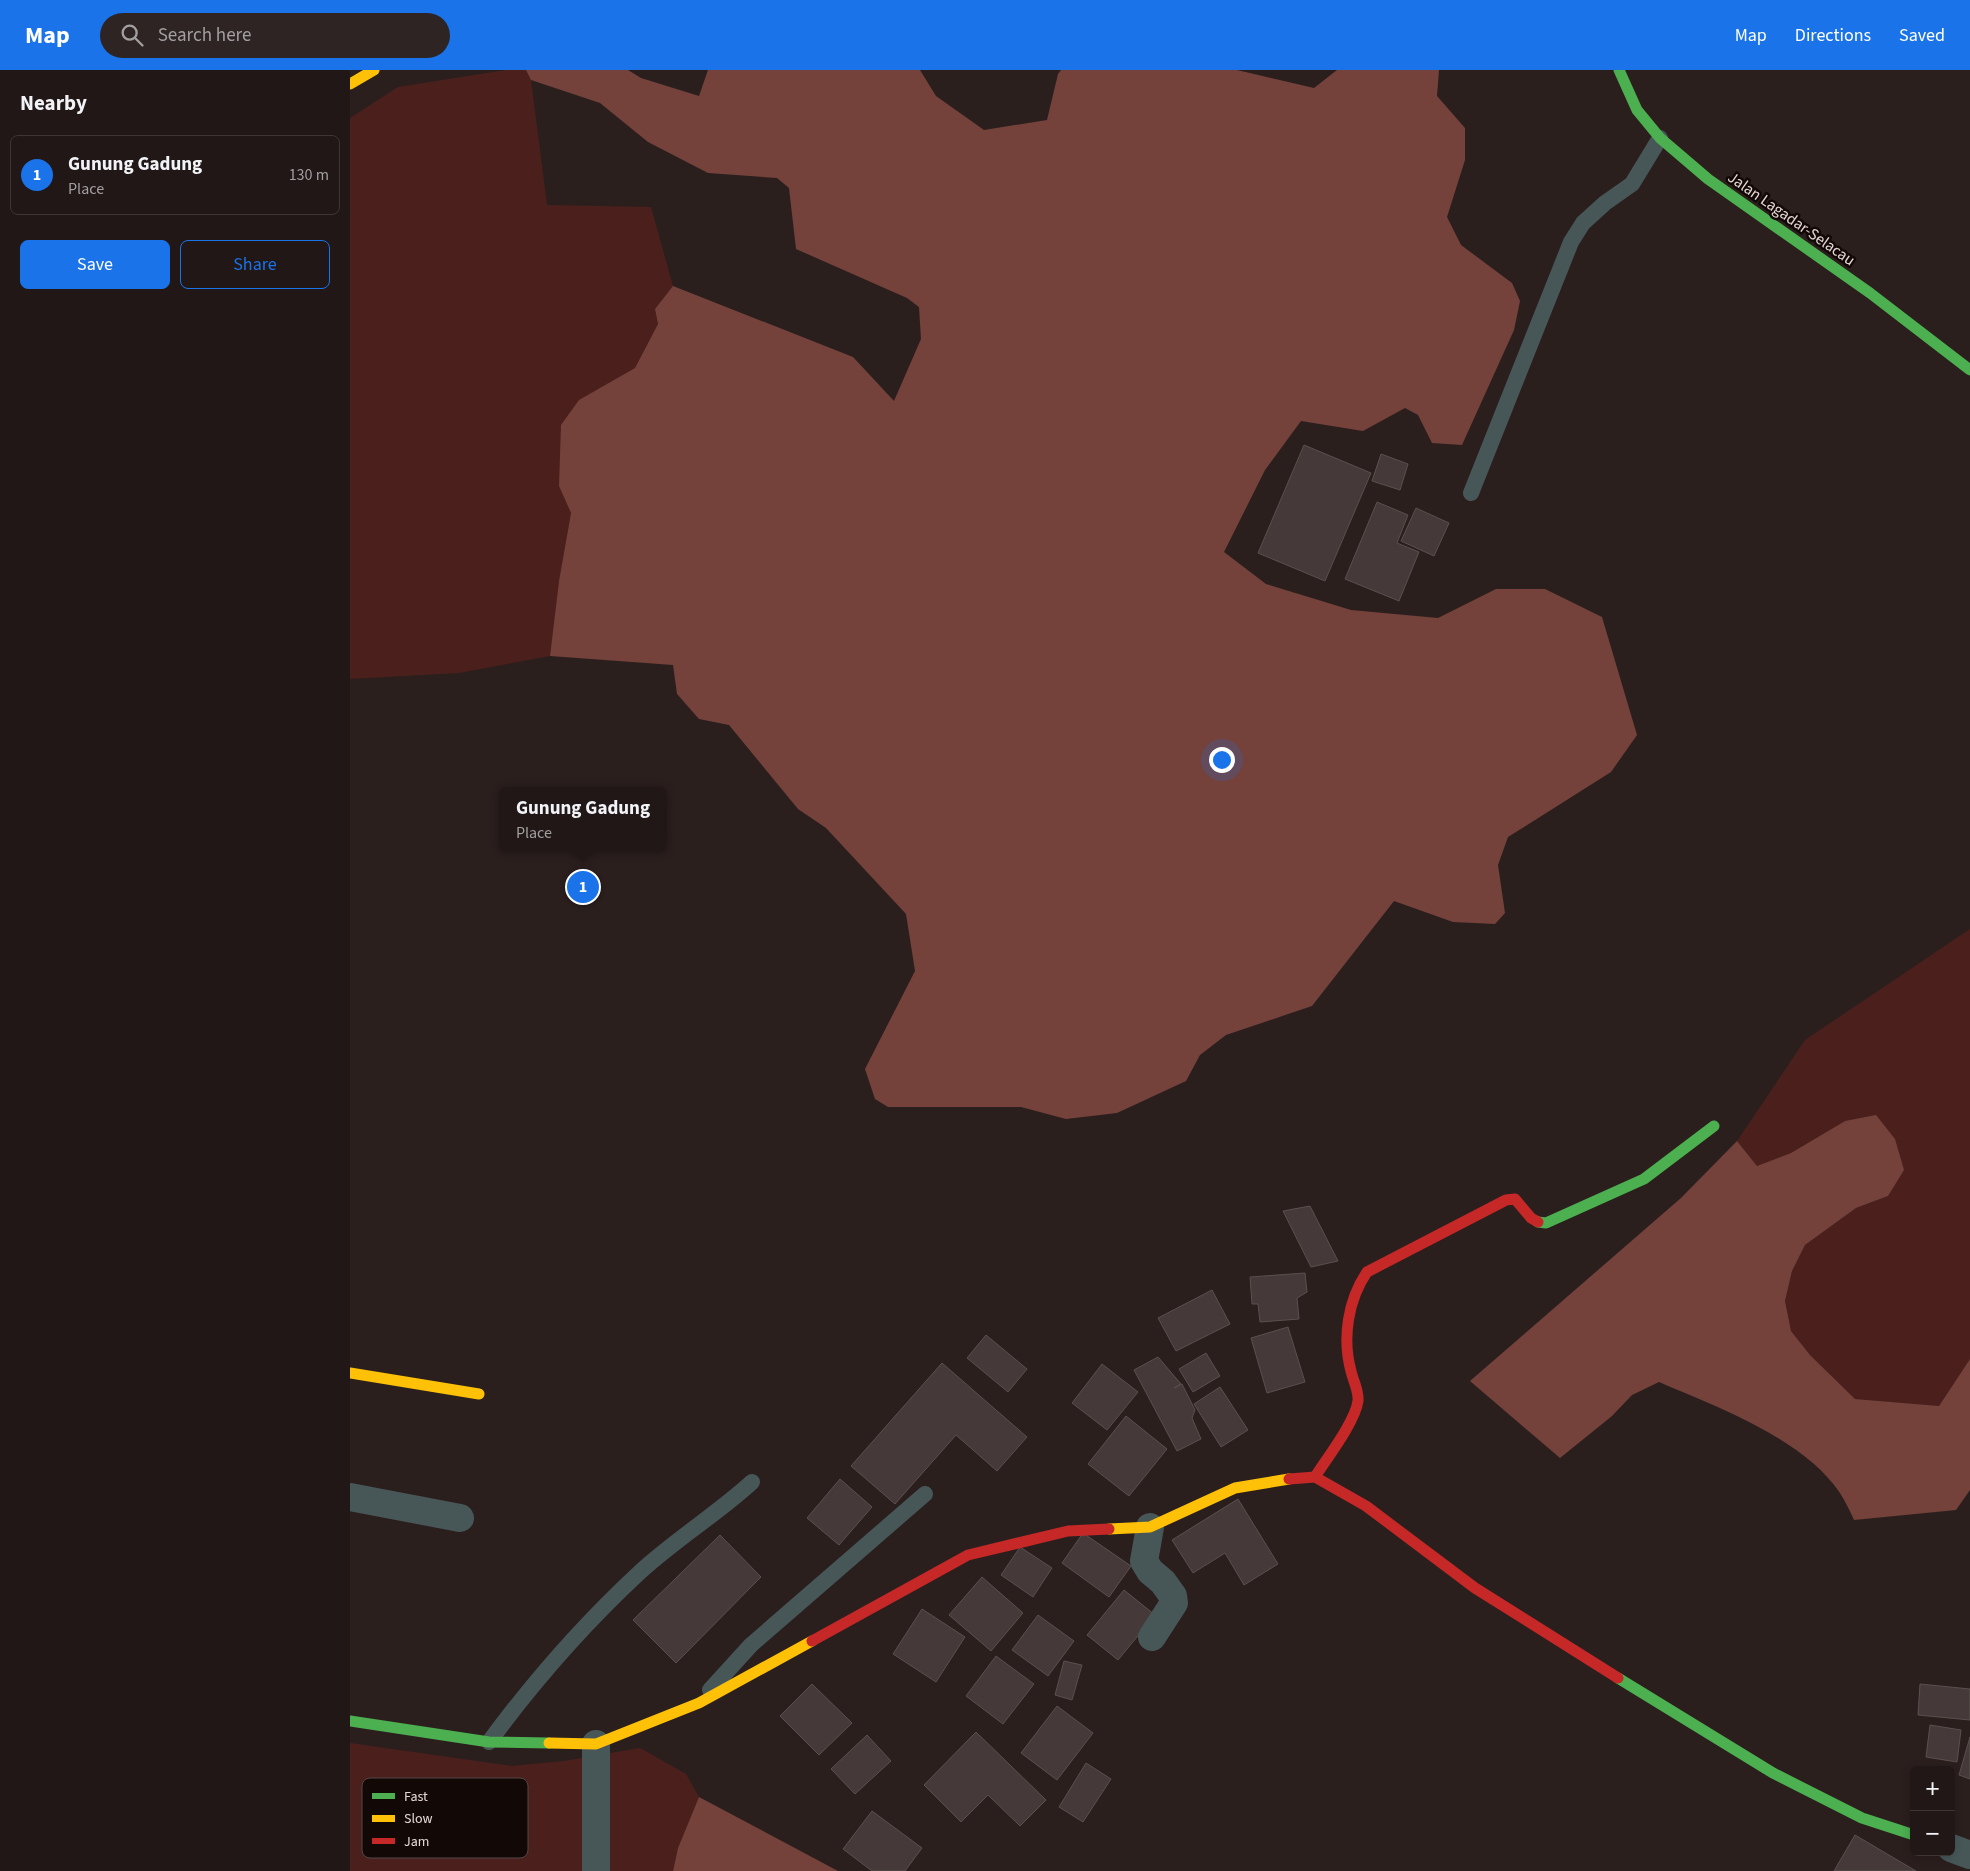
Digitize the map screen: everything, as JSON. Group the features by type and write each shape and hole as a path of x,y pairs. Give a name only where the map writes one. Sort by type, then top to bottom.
{"street":[{"path":"350,84 374,70"},
{"name":"Jalan Lagadar-Selacau","path":"1619,70 1638,110 1660,138 1708,179 1870,293 1970,370"},
{"path":"1315,1477 1350,1420 1358,1402 1358,1387 1350,1369 1348,1341 1355,1290 1359,1281 1367,1272 1506,1200 1515,1199 1522,1204 1530,1220 1537,1223 1546,1223 1644,1179 1714,1126"},
{"path":"350,1374 479,1394"},
{"path":"350,1721 489,1742 596,1744 699,1704 968,1555 1068,1531 1150,1527 1235,1488 1281,1479 1315,1477 1366,1506 1475,1588 1674,1714 1773,1774 1862,1818 1910,1834"},
{"path":"350,1497 460,1518"},
{"path":"1150,1527 1144,1561 1150,1571 1163,1582 1173,1596 1174,1603 1152,1637"},
{"path":"596,1744 596,1871"},
{"path":"1955,1849 1970,1855"}],"lane":[{"path":"1471,493 1571,242 1583,223 1605,203 1632,184 1660,138"},
{"path":"489,1742 519,1702 561,1654 640,1572 679,1539 728,1504 752,1482"},
{"path":"699,1704 751,1645 926,1494"}],"shaded area":[{"path":"506,70 526,70 531,80 547,205 651,207 673,286 655,309 658,324 635,368 580,400 559,486 571,513 559,581 550,656 459,673 350,679 350,118 398,87"},
{"path":"526,70 628,70 641,78 699,96 708,70 920,70 936,96 984,130 1047,120 1058,74 1061,70 1237,70 1314,88 1337,70 1439,70 1437,96 1465,128 1465,160 1447,217 1461,245 1512,283 1520,301 1514,330 1462,445 1432,443 1418,415 1405,408 1363,431 1301,421 1265,470 1224,552 1266,584 1351,610 1438,618 1496,589 1545,589 1602,617 1637,735 1611,772 1508,837 1498,865 1505,913 1495,924 1453,922 1394,901 1312,1006 1226,1035 1200,1055 1186,1081 1117,1113 1066,1119 1021,1107 888,1107 875,1099 865,1069 915,971 906,914 826,828 798,809 729,725 699,719 677,694 673,665 550,656 559,581 571,513 559,486 561,425 579,400 635,368 658,324 655,309 673,286 853,357 894,401 921,339 919,307 907,298 796,249 789,188 777,178 708,173 648,142 600,103 531,80"},
{"path":"1970,929 1970,1359 1939,1406 1855,1399 1810,1355 1791,1331 1785,1301 1792,1271 1805,1245 1856,1208 1888,1196 1845,1121 1791,1153 1757,1166 1737,1141 1805,1040"},
{"path":"1876,1115 1895,1139 1904,1170 1888,1196 1856,1208 1805,1245 1792,1271 1785,1301 1791,1331 1810,1355 1855,1399 1939,1406 1970,1359 1970,1490 1956,1510 1854,1520 1840,1493 1824,1473 1782,1440 1707,1402 1659,1382 1632,1395 1612,1416 1560,1458 1470,1381 1681,1198 1737,1141 1757,1166 1791,1153 1845,1121"},
{"path":"350,1743 511,1766 564,1761 640,1748 686,1774 699,1797 678,1848 673,1871 350,1871"},
{"path":"699,1797 838,1871 673,1871 678,1848"}],"building":[{"path":"1304,445 1371,473 1325,581 1258,553"},
{"path":"1381,454 1408,464 1400,490 1372,481"},
{"path":"1377,502 1408,515 1397,543 1419,552 1399,601 1345,579"},
{"path":"1416,508 1449,523 1434,556 1401,541"},
{"path":"1310,1206 1338,1261 1311,1267 1283,1211"},
{"path":"1305,1273 1307,1292 1297,1298 1299,1319 1260,1322 1258,1304 1252,1304 1250,1277"},
{"path":"1212,1290 1230,1324 1176,1351 1158,1318"},
{"path":"1288,1327 1305,1382 1267,1393 1251,1338"},
{"path":"986,1335 1027,1369 1008,1392 967,1358"},
{"path":"1206,1353 1220,1376 1193,1392 1179,1369"},
{"path":"1158,1357 1181,1384 1174,1388 1182,1384 1195,1410 1192,1418 1201,1439 1177,1451 1134,1370"},
{"path":"942,1363 1027,1437 997,1471 956,1435 895,1504 851,1466"},
{"path":"1102,1364 1138,1392 1107,1430 1072,1403"},
{"path":"1220,1387 1248,1430 1221,1447 1194,1404"},
{"path":"1126,1416 1167,1449 1129,1496 1088,1464"},
{"path":"840,1479 872,1507 839,1545 807,1518"},
{"path":"1238,1499 1278,1564 1244,1585 1225,1553 1193,1573 1172,1540"},
{"path":"1083,1533 1131,1566 1109,1597 1062,1563"},
{"path":"720,1535 761,1577 676,1663 633,1620"},
{"path":"1020,1547 1052,1568 1033,1597 1001,1575"},
{"path":"982,1577 1023,1613 991,1651 949,1615"},
{"path":"1124,1590 1155,1615 1118,1660 1087,1635"},
{"path":"922,1609 965,1637 936,1682 893,1654"},
{"path":"1038,1615 1074,1641 1048,1676 1012,1650"},
{"path":"996,1656 1034,1684 1003,1724 966,1696"},
{"path":"1064,1661 1082,1665 1072,1700 1055,1695"},
{"path":"812,1684 852,1723 819,1755 780,1716"},
{"path":"1920,1684 1970,1689 1970,1720 1918,1715"},
{"path":"1057,1706 1093,1733 1057,1780 1021,1753"},
{"path":"1930,1725 1961,1730 1957,1762 1926,1757"},
{"path":"976,1732 1046,1800 1020,1826 988,1795 961,1822 924,1785"},
{"path":"867,1735 891,1761 855,1794 831,1769"},
{"path":"1970,1737 1970,1779 1959,1775"},
{"path":"1086,1763 1111,1779 1083,1822 1059,1807"},
{"path":"872,1811 922,1848 905,1871 872,1871 843,1849"},
{"path":"1855,1835 1916,1871 1834,1871"}],"traffic: fast":[{"path":"1619,70 1637,110 1660,138 1708,179 1870,293 1970,370"},
{"path":"1538,1222 1546,1223 1644,1179 1714,1126"},
{"path":"1618,1678 1773,1773 1862,1818 1910,1834"},
{"path":"350,1721 489,1742 549,1743"}],"traffic: slow":[{"path":"350,84 374,70"},
{"path":"350,1373 479,1394"},
{"path":"1109,1529 1150,1527 1235,1488 1289,1479"},
{"path":"549,1743 596,1744 699,1703 812,1641"}],"traffic: jam":[{"path":"1315,1477 1356,1410 1358,1393 1348,1358 1347,1333 1351,1307 1360,1283 1367,1272 1506,1200 1515,1199 1531,1218 1538,1222"},
{"path":"1289,1479 1315,1477 1366,1506 1475,1588 1618,1678"},
{"path":"812,1641 968,1555 1068,1531 1109,1529"}],"place":[{"name":"Gunung Gadung","path":"583,887"}]}
